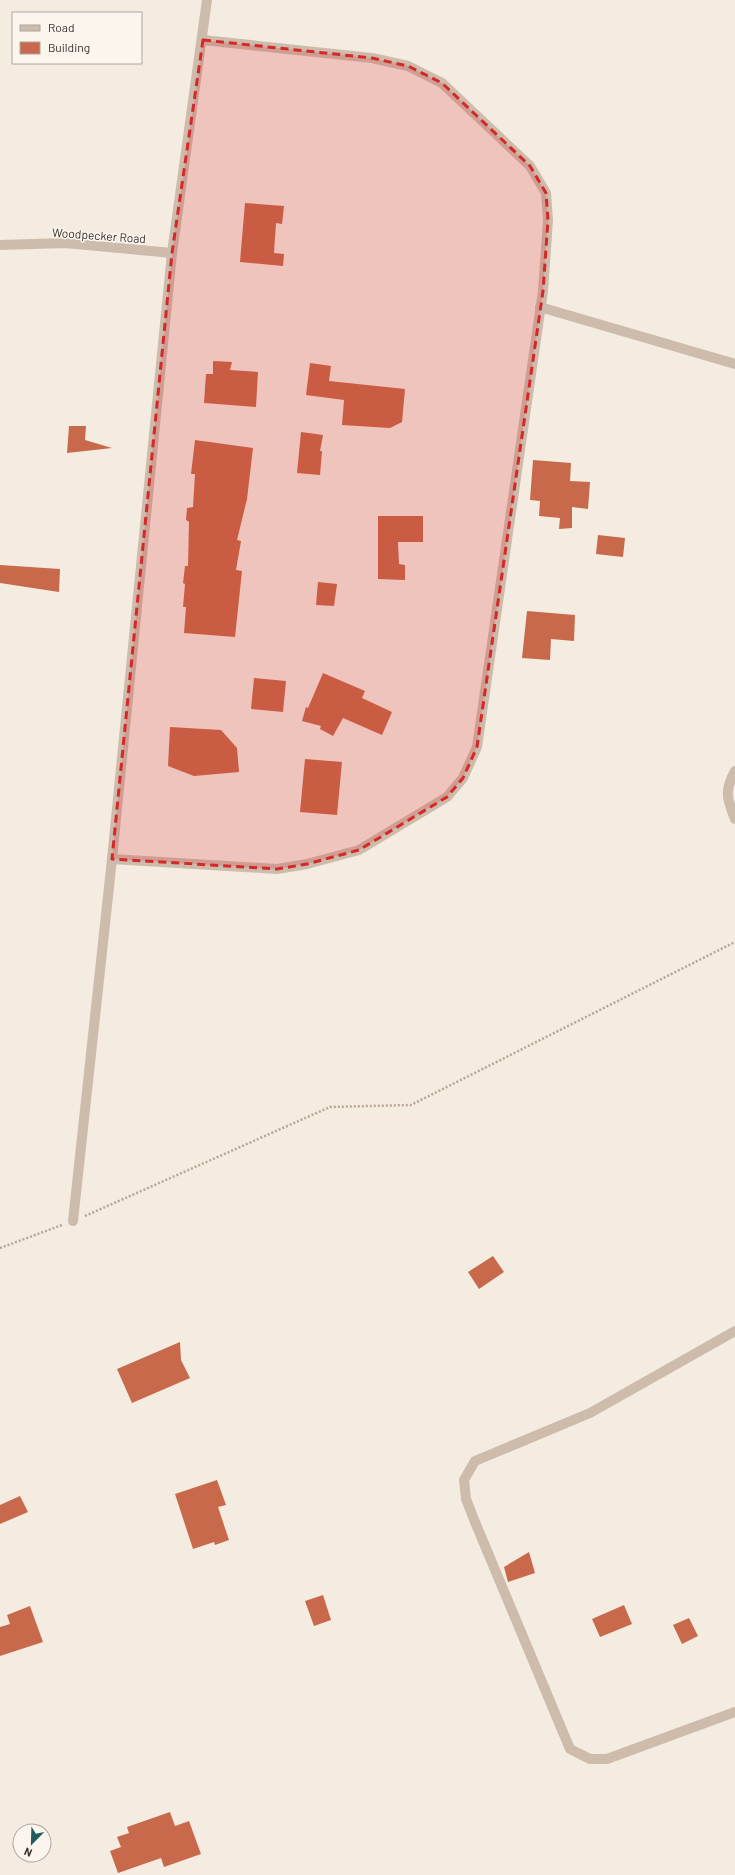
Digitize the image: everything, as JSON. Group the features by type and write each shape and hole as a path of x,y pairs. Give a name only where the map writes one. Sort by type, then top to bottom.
{"street":[{"path":"73,1221 112,859 172,253 203,40 207,0"},
{"path":"112,859 278,869 307,864 359,850 447,797 463,778 477,747 540,307 548,220 546,193 530,166 442,84 408,66 372,58 203,40"},
{"name":"Woodpecker Road","path":"0,245 65,243 172,253"},
{"path":"540,307 735,364"},
{"path":"735,771 728,784 728,798 735,819"},
{"path":"735,1331 590,1413 475,1461 464,1480 466,1499 475,1522 570,1749 590,1759 607,1759 735,1712"}],"path":[{"path":"0,1248 73,1221 330,1107 411,1105 735,942"}],"highlighted area":[{"path":"203,40 372,58 408,66 442,83 530,166 546,193 548,220 543,291 477,747 463,778 447,797 359,850 307,864 277,869 112,859 172,253"}],"building":[{"path":"245,203 284,206 282,224 276,223 274,253 284,254 283,266 240,262"},
{"path":"213,361 232,362 230,370 258,372 256,407 204,403 206,374 213,374"},
{"path":"310,363 331,366 329,381 405,389 402,422 390,428 342,425 344,400 306,395"},
{"path":"69,426 86,426 85,440 112,448 67,453"},
{"path":"301,432 323,435 320,451 322,451 320,475 297,473"},
{"path":"195,440 253,448 247,499 237,540 241,541 236,570 242,571 235,637 184,633 186,607 183,607 185,584 183,583 185,566 188,566 189,522 186,520 187,508 193,507 195,474 191,474"},
{"path":"533,460 571,463 570,481 590,482 588,509 572,507 572,528 559,529 560,518 539,516 540,501 530,500"},
{"path":"378,516 423,516 423,542 398,542 399,564 405,565 405,580 378,579"},
{"path":"598,535 625,538 623,557 596,554"},
{"path":"0,565 60,569 59,592 0,583"},
{"path":"318,582 337,584 334,606 316,605"},
{"path":"527,611 575,615 574,641 551,639 550,660 522,658"},
{"path":"323,673 365,691 362,698 392,712 382,735 343,718 333,736 320,729 321,726 302,721 306,707 308,708"},
{"path":"254,678 286,681 283,712 251,709"},
{"path":"170,727 221,730 237,748 239,772 194,776 168,766"},
{"path":"305,759 342,762 337,815 300,812"},
{"path":"493,1256 504,1272 479,1289 468,1272"},
{"path":"180,1342 181,1360 190,1378 132,1403 117,1369"},
{"path":"217,1480 226,1505 218,1507 229,1540 215,1545 214,1542 193,1549 175,1494"},
{"path":"20,1496 28,1512 0,1524 0,1505"},
{"path":"529,1552 535,1573 508,1582 504,1567"},
{"path":"323,1595 331,1620 314,1626 305,1601"},
{"path":"624,1605 632,1624 600,1637 592,1619"},
{"path":"30,1606 43,1642 0,1656 0,1627 10,1624 7,1615"},
{"path":"689,1618 698,1636 682,1644 673,1625"},
{"path":"170,1812 175,1826 189,1821 201,1854 164,1867 161,1858 118,1873 110,1851 121,1847 117,1837 129,1833 127,1827"}]}
